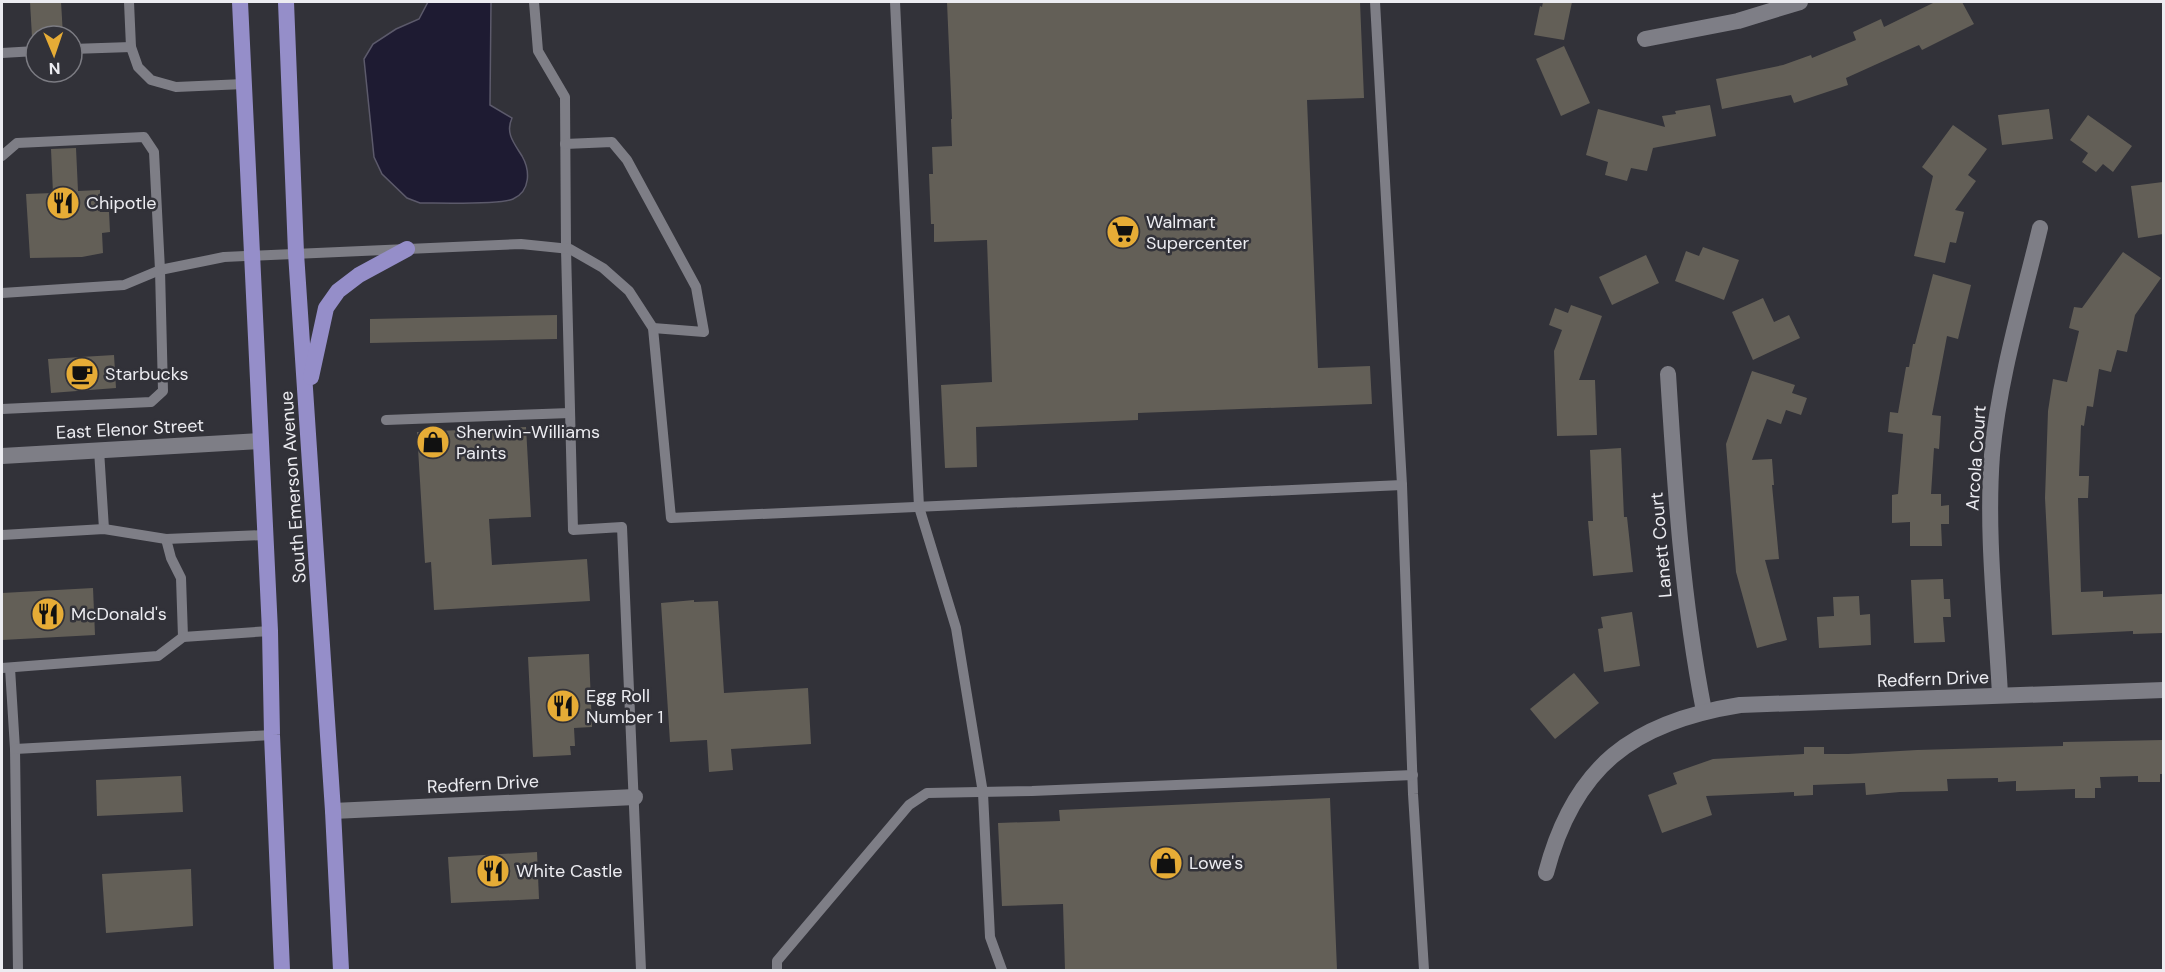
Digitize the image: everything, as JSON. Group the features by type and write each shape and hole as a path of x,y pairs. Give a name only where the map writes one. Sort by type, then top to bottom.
{"main road":[{"name":"South Emerson Avenue","path":"240,2 270,631 282,970"},
{"name":"South Emerson Avenue","path":"286,2 296,253 333,811 341,970"},
{"path":"306,395 326,308 338,291 359,275 407,249"}],"street":[{"path":"1645,39 1738,21 1800,2"},
{"name":"Arcola Court","path":"2000,696 1992,541 1992,454 2000,399 2040,228"},
{"name":"Lanett Court","path":"1668,374 1681,561 1694,659 1704,711"},
{"name":"East Elenor Street","path":"2,456 260,441"},
{"name":"Redfern Drive","path":"1546,873 1562,824 1577,796 1597,772 1620,751 1655,728 1704,711 1740,705 2163,690"},
{"name":"Redfern Drive","path":"333,811 635,797"}],"lane":[{"path":"129,2 131,46 138,67 151,80 176,87 244,84"},
{"path":"534,2 538,51 565,98 573,530 622,527 641,970"},
{"path":"894,2 919,507 956,628 983,793 990,937 1002,970"},
{"path":"1375,2 1402,485 1413,775 1424,970"},
{"path":"84,49 131,46"},
{"path":"2,53 24,52"},
{"path":"2,156 17,143 144,137 154,152 163,391 151,402 2,409"},
{"path":"565,144 612,142 627,160 696,287 704,332 653,328"},
{"path":"2,293 124,285 160,270 224,257 521,244 570,249 603,268 629,291 653,328 671,518 1402,485"},
{"path":"386,420 570,413"},
{"path":"99,450 104,529"},
{"path":"2,535 104,529 166,539 264,535"},
{"path":"166,539 171,558 181,578 183,637"},
{"path":"18,970 15,749 6,668 158,656 183,637 270,631"},
{"path":"15,749 272,735"},
{"path":"777,970 777,962 909,805 927,793 983,793 1413,775"}],"shaded area":[{"path":"428,2 491,2 490,105 512,118 510,133 525,162 527,174 526,186 513,199 483,203 420,203 407,198 382,174 374,157 364,59 373,44 396,29 419,19"}],"building":[{"path":"30,2 61,2 62,24 31,24"},
{"name":"Walmart Supercenter","path":"947,2 1360,2 1364,98 1307,100 1318,368 1370,366 1372,404 1138,413 1138,420 976,427 977,467 945,468 941,385 992,382 987,240 934,242 934,224 931,224 929,174 933,174 932,147 952,146"},
{"path":"1543,2 1572,2 1564,40 1534,35 1540,6 1542,7"},
{"path":"1935,2 1962,2 1974,24 1922,50 1919,45 1846,78 1848,85 1794,103 1791,95 1722,109 1716,79 1783,65 1811,55 1812,58 1856,40 1853,32 1881,19 1884,27"},
{"path":"1564,46 1590,103 1561,116 1536,59"},
{"path":"1710,105 1716,136 1653,148 1647,171 1631,168 1627,181 1605,175 1608,162 1586,155 1598,109 1665,127 1662,116 1676,114 1675,111"},
{"path":"2049,109 2053,139 2002,145 1998,115"},
{"path":"2088,115 2132,146 2113,172 2103,164 2096,172 2082,162 2088,153 2070,140"},
{"path":"1953,125 1987,149 1968,175 1976,181 1955,210 1964,212 1956,243 1950,242 1945,263 1914,256 1933,176 1922,167"},
{"name":"Chipotle","path":"76,148 78,191 100,190 100,212 109,212 110,232 102,233 103,253 82,257 30,258 26,194 53,193 51,149"},
{"path":"2163,182 2163,234 2138,238 2131,186"},
{"path":"1703,247 1739,260 1724,300 1675,281 1686,251 1699,256"},
{"path":"2123,252 2161,278 2135,315 2127,352 2117,350 2111,372 2099,369 2093,407 2087,406 2084,426 2081,425 2079,476 2089,476 2088,498 2078,498 2081,592 2103,591 2103,597 2163,594 2163,633 2133,634 2133,631 2052,635 2045,498 2048,411 2053,379 2067,382 2079,331 2069,328 2074,307 2082,308"},
{"path":"1646,255 1659,283 1612,305 1599,277"},
{"path":"1933,274 1971,285 1958,339 1947,336 1932,415 1941,416 1939,449 1934,448 1931,494 1941,494 1941,506 1949,505 1949,524 1941,524 1942,546 1910,546 1910,522 1892,523 1892,495 1898,494 1903,434 1888,432 1890,412 1898,413 1906,367 1909,367 1913,344 1915,344"},
{"path":"1763,298 1774,322 1789,315 1800,338 1753,360 1732,312"},
{"path":"1571,305 1602,316 1579,380 1595,380 1597,435 1557,436 1554,351 1562,330 1549,325 1555,308 1568,313"},
{"path":"557,315 557,339 370,343 370,319"},
{"name":"Starbucks","path":"114,355 116,388 51,393 48,359"},
{"path":"1752,371 1795,385 1792,393 1807,398 1801,415 1786,410 1781,424 1767,419 1752,460 1772,459 1774,485 1772,485 1779,559 1765,560 1787,640 1757,648 1736,572 1726,444"},
{"path":"526,427 531,517 489,519 492,565 587,559 590,601 434,610 431,562 425,563 417,432"},
{"path":"1621,448 1624,517 1627,517 1633,572 1593,576 1588,521 1593,521 1590,450"},
{"path":"1943,579 1944,599 1950,599 1951,617 1943,617 1945,642 1914,643 1911,580"},
{"name":"McDonald's","path":"93,588 95,635 2,640 2,593"},
{"path":"1859,596 1860,615 1870,614 1871,645 1819,648 1817,617 1834,616 1833,597"},
{"path":"694,600 694,602 718,601 724,693 808,688 811,744 731,749 733,770 709,772 707,740 670,742 661,603"},
{"path":"1632,612 1640,666 1604,672 1598,629 1603,628 1601,617"},
{"path":"589,654 592,727 574,728 575,746 570,746 571,755 533,757 528,657"},
{"path":"1574,673 1599,703 1555,739 1530,709"},
{"path":"2163,740 2163,774 2160,774 2160,782 2138,782 2138,776 2100,777 2101,788 2095,788 2095,798 2075,798 2075,789 2016,791 2016,781 1998,782 1998,778 1947,779 1948,791 1866,795 1865,783 1813,785 1813,795 1794,796 1794,792 1706,796 1712,815 1662,833 1648,795 1677,784 1673,773 1713,759 1804,754 1804,747 1824,747 1824,754 1848,754 2063,746 2063,742"},
{"path":"181,776 183,812 97,816 96,780"},
{"name":"Lowe's","path":"1330,798 1337,970 1065,970 1063,904 1002,906 998,823 1060,821 1059,810"},
{"name":"White Castle","path":"537,852 539,899 451,903 448,857"},
{"path":"191,869 193,926 106,933 102,874"}],"place":[{"name":"Chipotle","path":"63,203"},
{"name":"Walmart Supercenter","path":"1123,232"},
{"name":"Starbucks","path":"82,374"},
{"name":"Sherwin-Williams Paints","path":"433,442"},
{"name":"McDonald's","path":"48,614"},
{"name":"Egg Roll Number 1","path":"563,706"},
{"name":"Lowe's","path":"1166,863"},
{"name":"White Castle","path":"493,871"}]}
